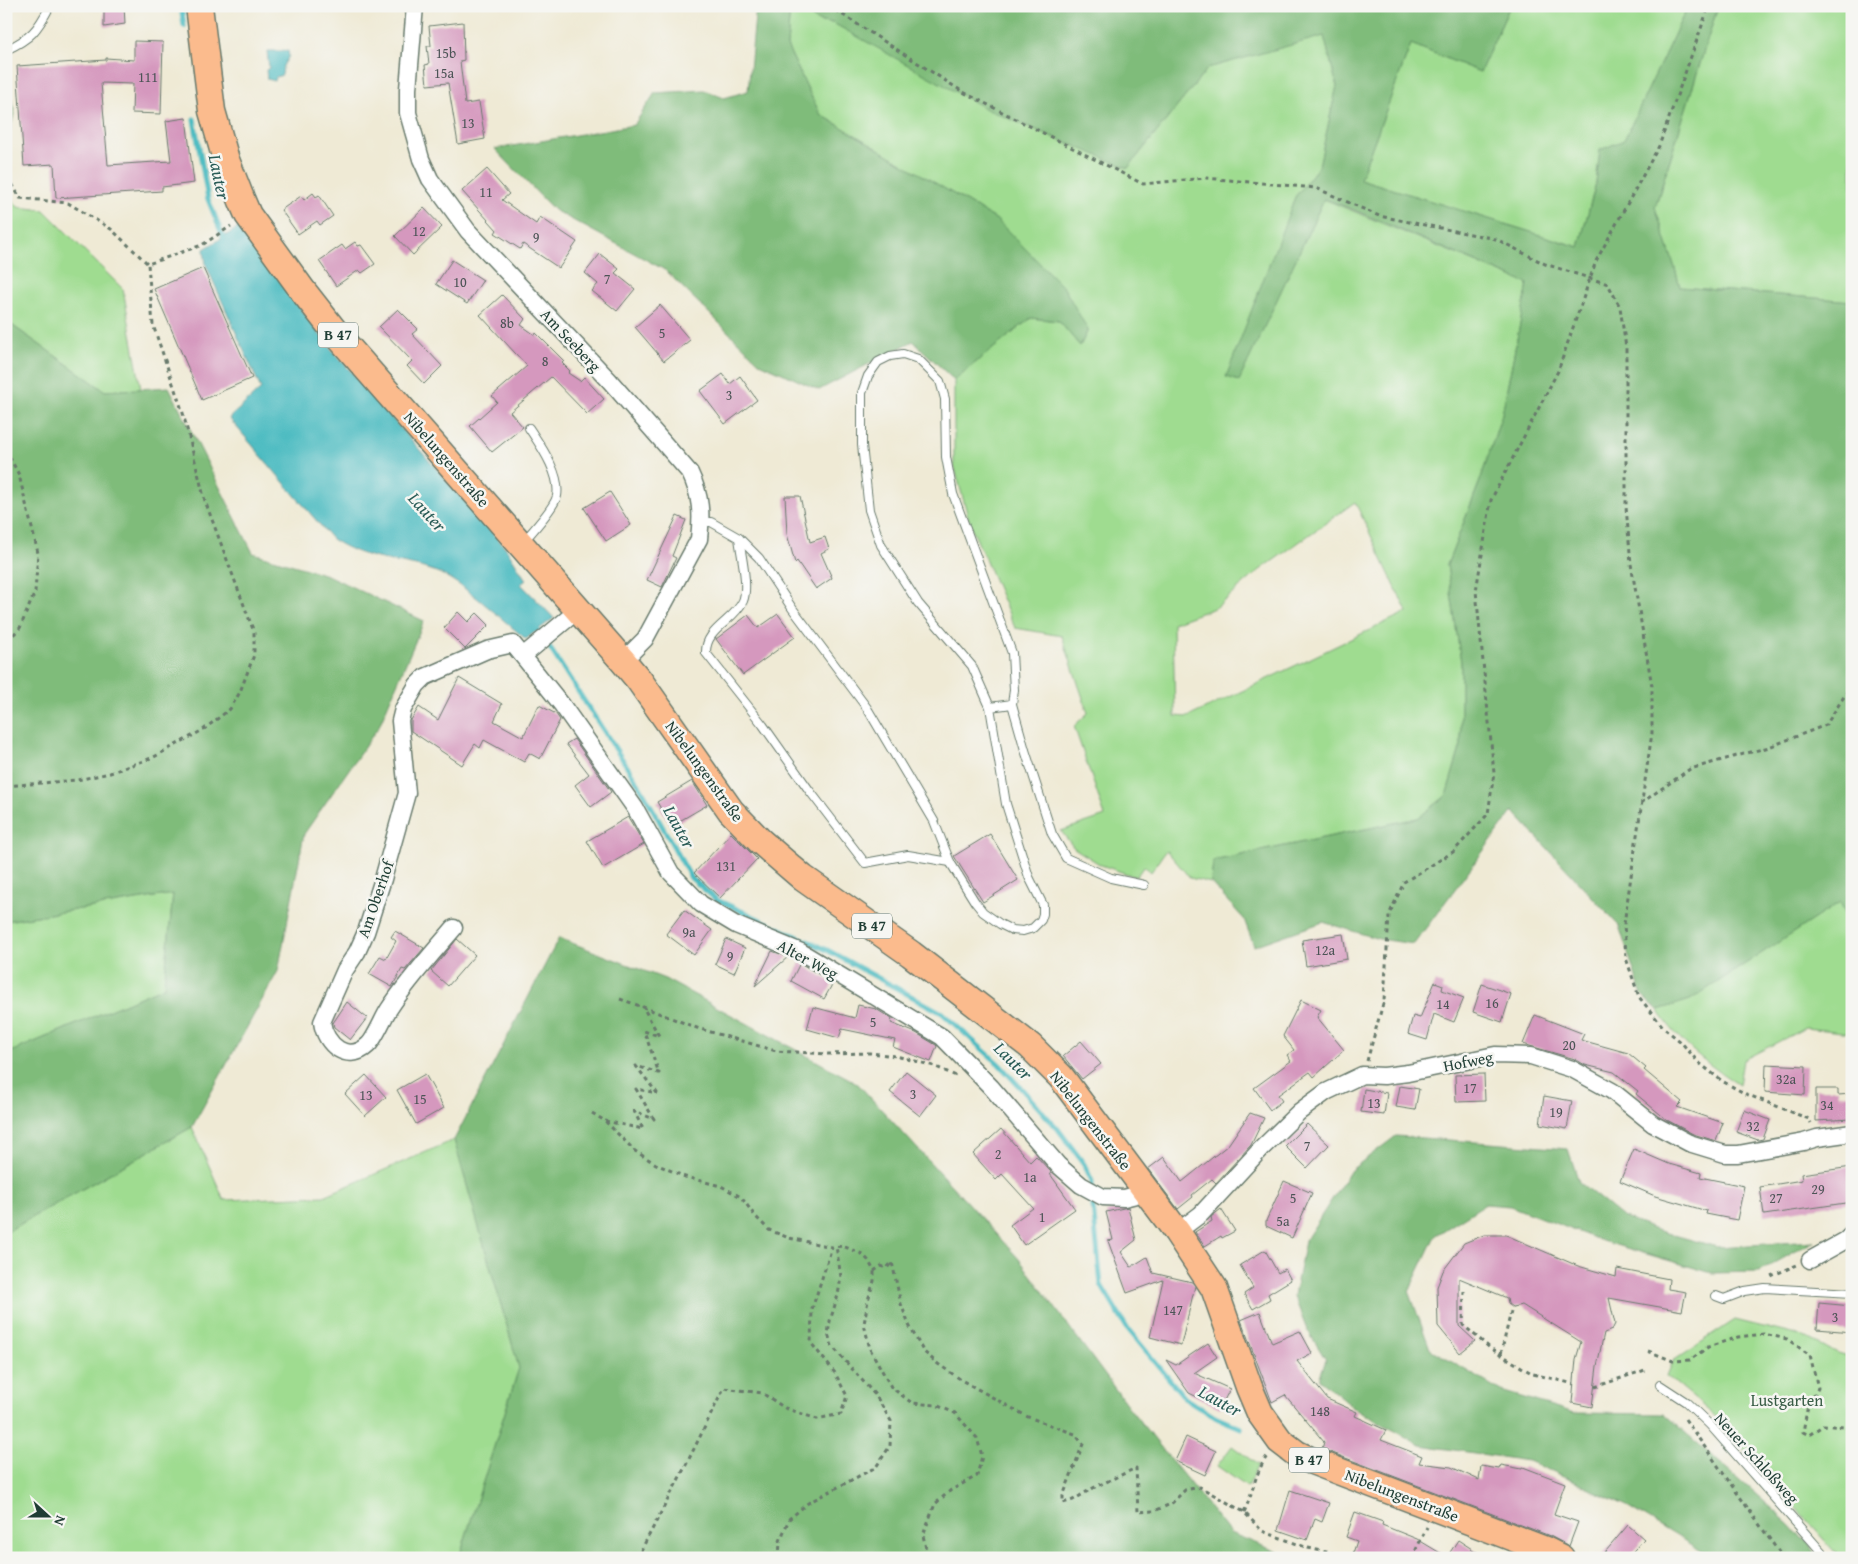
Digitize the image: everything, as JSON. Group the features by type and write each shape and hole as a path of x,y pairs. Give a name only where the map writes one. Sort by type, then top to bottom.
{"main road":[{"name":"Nibelungenstraße","path":"198,6 212,111 226,160 248,215 303,291 340,337 521,544 570,617 623,661 644,687 731,811 760,841 803,878 911,954 1030,1046 1061,1077 1177,1232 1214,1288 1260,1413 1280,1441 1297,1454 1312,1461 1545,1550 1561,1558"}],"street":[{"name":"Am Seeberg","path":"415,6 408,89 408,113 420,159 430,179 468,231 609,380 690,472 698,490 701,522 699,539 645,639 623,661"},
{"path":"526,653 570,617"},
{"name":"Am Oberhof","path":"454,928 389,1008 368,1045 354,1053 340,1050 330,1044 323,1031 322,1022 366,932 384,879 407,793 400,721 403,709 417,685 425,677 487,650 513,644 526,653"},
{"name":"Alter Weg","path":"526,653 635,808 671,873 702,904 736,925 801,952 942,1037 991,1087 1058,1165 1081,1185 1103,1197 1124,1198 1145,1190"},
{"name":"Hofweg","path":"1177,1232 1201,1214 1298,1112 1326,1092 1362,1075 1384,1076 1408,1073 1495,1055 1532,1056 1572,1069 1612,1091 1653,1124 1689,1144 1725,1154 1738,1154 1852,1133"},
{"path":"1810,1260 1846,1240 1852,1234"}],"lane":[{"path":"6,50 27,40 43,20 50,6"},
{"path":"701,522 711,522 740,538 759,558 792,608 867,708 934,821 950,862 976,902 993,920 1012,930 1023,931 1033,928 1041,920 1043,905 1028,877 1006,804 990,707 972,666 918,603 881,546 869,510 862,445 862,393 868,376 878,362 890,356 903,354 918,359 940,382 945,399 946,457 953,494 1012,653 1014,690 1012,704 1052,834 1066,858 1112,878 1144,885"},
{"path":"521,544 540,522 557,497 556,482 546,454 528,428"},
{"path":"740,538 745,589 744,600 738,610 712,634 705,644 706,653 763,725 808,790 865,863 908,855 950,862"},
{"path":"990,707 1012,704"},
{"path":"1716,1296 1724,1299 1745,1291 1765,1288 1852,1293"},
{"name":"Neuer Schloßweg","path":"1662,1387 1686,1402 1710,1425 1828,1558"}],"path":[{"path":"829,6 963,92 1143,184 1206,178 1316,188 1379,216 1496,240 1545,264 1608,284 1620,307 1626,348 1626,507 1631,564 1652,686 1652,732 1624,924 1626,958 1639,997 1664,1028 1681,1042 1698,1062 1722,1081 1746,1094 1809,1120 1817,1138"},
{"path":"1362,1075 1384,1000 1389,915 1404,882 1453,852 1488,814 1494,773 1476,591 1491,500 1558,372 1596,261 1659,146 1709,6"},
{"path":"6,161 9,178 20,198 68,203 111,229 148,264 153,325 182,413 205,501 254,632 254,655 240,692 230,709 203,730 154,757 110,773 77,780 6,786"},
{"path":"148,264 202,245 239,221"},
{"path":"6,450 19,475 38,553 35,592 20,628 6,642"},
{"path":"1641,803 1690,769 1769,747 1826,725 1852,684"},
{"path":"620,999 697,1028 776,1051 828,1054 870,1053 896,1056 934,1066 959,1078"},
{"path":"592,1114 605,1120 643,1129 634,1110 654,1119 636,1089 657,1093 636,1066 659,1073 644,1031 658,1036 643,1007"},
{"path":"605,1120 635,1151 656,1164 686,1177 721,1186 741,1197 769,1230 789,1238 848,1248 862,1254 868,1260 874,1272 874,1281 868,1300 864,1324 870,1349 891,1387 912,1403 936,1405 955,1413 977,1438 982,1456 977,1476 951,1490 935,1504 923,1535 928,1558"},
{"path":"637,1558 724,1388 762,1393 785,1408 817,1419 840,1414 847,1396 835,1373 811,1343 812,1309 834,1246"},
{"path":"779,1558 780,1540 789,1519 808,1503 876,1467 890,1446 891,1421 876,1396 832,1346 828,1334 841,1277 834,1246"},
{"path":"874,1272 881,1266 887,1268 892,1262 901,1304 909,1325 922,1351 938,1364 963,1381 1028,1417 1075,1434 1083,1444 1063,1496 1063,1503 1073,1500 1093,1488 1136,1468 1138,1512 1154,1511 1171,1504 1185,1490 1200,1487 1244,1512 1262,1531 1308,1548 1354,1558"},
{"path":"1464,1291 1463,1325 1490,1348 1533,1374 1574,1384"},
{"path":"1501,1354 1512,1307"},
{"path":"1648,1351 1673,1361 1690,1360 1708,1347 1738,1337 1764,1334 1787,1339 1810,1354 1818,1388 1808,1410 1803,1432 1809,1435 1824,1424 1852,1428"},
{"path":"1595,1387 1644,1370"},
{"path":"1662,1387 1783,1558"},
{"path":"1244,1512 1261,1464"},
{"path":"1412,1558 1436,1508"}],"green space":[{"path":"756,6 790,6 787,46 820,114 997,220 1064,288 1088,330 1080,346 1059,321 1031,318 954,380 913,341 819,390 760,363 665,270 554,210 495,149 634,125 655,93 704,90 724,98 748,91"},
{"path":"790,6 795,6 820,22 833,23 1128,168 1208,68 1324,35 1337,86 1319,166 1295,197 1239,380 1324,199 1528,284 1502,414 1480,481 1447,565 1461,662 1461,745 1446,796 1418,818 1213,861 1211,883 1190,878 1166,850 1151,872 1144,866 1136,877 1101,865 1074,848 1061,831 1105,816 1074,726 1088,713 1062,636 1015,628 970,524 954,465 954,380 1031,318 1059,321 1080,346 1088,330 997,220 820,114 787,46","holes":["1355,502 1407,612 1188,717 1175,716 1173,623 1217,607 1260,570"]},
{"path":"795,6 1510,6 1480,72 1411,44 1360,179 1579,247 1596,183 1600,150 1624,140 1686,10 1690,6 1718,6 1655,207 1680,287 1852,301 1852,929 1840,902 1690,1000 1658,1010 1642,995 1619,926 1513,811 1414,944 1379,939 1323,922 1254,946 1244,919 1211,883 1213,861 1418,818 1446,796 1461,745 1461,662 1447,565 1480,481 1502,414 1528,284 1324,199 1239,381 1226,377 1295,197 1319,166 1337,86 1324,36 1208,68 1128,168 988,110 833,23 820,22"},
{"path":"1510,6 1690,6 1686,10 1624,141 1600,150 1596,183 1579,247 1360,179 1411,44 1480,72"},
{"path":"1718,6 1852,6 1852,301 1680,287 1655,208"},
{"path":"6,88 15,109 6,148"},
{"path":"6,191 18,207 44,210 123,289 141,389 105,391 6,321"},
{"path":"6,321 105,391 169,387 253,553 327,575 424,621 379,726 304,834 278,971 192,1127 6,1232 6,1054 164,987 173,894 6,921"},
{"path":"173,894 164,987 6,1054 6,921"},
{"path":"1841,901 1852,929 1852,1033 1805,1028 1743,1060 1739,1085 1684,1043 1658,1010 1690,1000"},
{"path":"559,938 665,979 857,1083 1019,1259 1130,1409 1230,1533 1293,1558 459,1558 519,1368 454,1140"},
{"path":"192,1127 224,1200 324,1196 454,1140 519,1368 459,1558 6,1558 6,1232"},
{"path":"1396,1136 1568,1149 1579,1182 1622,1217 1656,1230 1717,1247 1814,1241 1759,1272 1712,1273 1602,1241 1510,1206 1485,1204 1435,1236 1409,1291 1430,1349 1501,1391 1575,1413 1664,1414 1790,1524 1819,1558 1713,1558 1627,1506 1528,1461 1420,1445 1354,1408 1319,1379 1326,1360 1307,1329 1294,1296 1305,1241 1351,1170"},
{"name":"Lustgarten","path":"1735,1320 1804,1337 1838,1353 1852,1357 1852,1558 1840,1558 1715,1416 1667,1376 1673,1361"},
{"path":"1232,1446 1258,1465 1247,1487 1217,1466"}],"water":[{"path":"267,51 288,51 289,56 283,66 282,75 276,77 275,81 267,79 266,70 269,68"},
{"path":"241,226 326,343 506,548 526,580 521,584 554,618 526,639 482,602 445,576 420,567 370,556 332,539 229,418 261,389 206,265 204,249"}],"building":[{"path":"104,6 124,6 125,24 104,27"},
{"path":"463,22 464,60 460,61 465,104 479,102 485,139 458,144 448,83 427,85 425,65 429,64 427,46 431,46 429,26"},
{"path":"134,41 163,42 161,114 132,113 133,84 101,83 108,165 171,161 166,121 186,118 194,183 162,187 162,191 56,198 54,164 24,166 17,66 106,60 106,58 134,60"},
{"path":"487,169 509,194 502,200 536,224 540,217 577,242 559,268 523,244 520,249 495,233 497,230 462,191"},
{"path":"313,193 316,197 319,195 333,216 320,225 317,221 298,234 281,210 301,196 304,200"},
{"path":"424,208 442,227 413,255 395,236"},
{"path":"355,242 358,246 361,245 375,264 362,273 359,270 336,286 319,261 342,245 345,249"},
{"path":"600,254 619,269 615,273 635,289 617,311 592,291 598,284 585,273"},
{"path":"452,260 483,280 467,304 436,284"},
{"path":"203,268 252,378 202,400 154,289"},
{"path":"502,295 525,319 521,325 535,335 536,333 564,361 562,363 570,371 568,373 580,381 584,377 604,399 587,414 551,377 510,412 523,427 492,452 470,426 497,402 492,396 527,366 480,315"},
{"path":"660,305 690,340 664,361 635,327"},
{"path":"398,309 418,329 412,334 442,366 424,384 407,366 412,361 379,327"},
{"path":"723,374 730,384 740,376 757,400 725,424 700,391"},
{"path":"610,492 631,525 606,541 584,508"},
{"path":"785,496 800,496 810,542 825,537 829,549 821,553 832,578 816,589 797,561 795,563 787,534"},
{"path":"677,516 686,520 672,556 676,558 662,587 647,580"},
{"path":"458,612 468,622 477,613 489,625 465,649 444,628"},
{"path":"778,614 795,637 743,675 716,639 748,615 758,628"},
{"path":"459,678 502,704 494,721 523,737 539,705 556,714 560,720 540,759 529,753 524,762 484,740 480,748 475,744 462,765 411,731 411,720 419,707 438,720"},
{"path":"574,739 611,792 591,807 575,785 589,774 566,744"},
{"path":"692,781 707,805 671,826 657,802"},
{"path":"628,817 644,844 603,868 587,841"},
{"path":"731,833 757,859 720,898 694,873"},
{"path":"990,834 1018,880 983,902 954,856"},
{"path":"684,910 712,930 694,955 666,934"},
{"path":"395,931 424,948 405,970 402,969 392,987 369,974 380,956 386,959 396,941 391,937"},
{"path":"1343,934 1347,959 1306,966 1302,940"},
{"path":"457,939 475,955 448,986 431,971"},
{"path":"726,939 745,948 734,973 715,964"},
{"path":"772,951 788,957 755,986"},
{"path":"800,963 833,983 824,999 791,981"},
{"path":"1435,982 1443,985 1442,990 1464,998 1454,1022 1434,1014 1427,1040 1408,1034 1413,1016 1420,1018"},
{"path":"1482,984 1511,994 1502,1022 1473,1012"},
{"path":"1301,1000 1321,1010 1317,1017 1344,1050 1314,1077 1310,1072 1278,1095 1282,1101 1270,1110 1254,1088 1291,1061 1287,1055 1294,1050 1283,1036"},
{"path":"347,1002 367,1018 350,1040 334,1027 333,1023"},
{"path":"858,1005 876,1009 892,1019 891,1023 916,1033 936,1045 931,1062 893,1047 895,1040 842,1029 839,1038 807,1029 813,1007 855,1018"},
{"path":"1535,1015 1584,1034 1581,1040 1628,1053 1646,1068 1644,1070 1682,1102 1677,1107 1723,1123 1716,1141 1693,1134 1667,1120 1636,1094 1638,1091 1614,1072 1585,1065 1575,1059 1523,1044"},
{"path":"1081,1041 1101,1064 1082,1079 1063,1056"},
{"path":"1766,1064 1806,1066 1805,1095 1765,1092"},
{"path":"906,1071 936,1095 920,1116 890,1092"},
{"path":"425,1074 444,1108 416,1124 397,1090"},
{"path":"1484,1074 1485,1101 1456,1102 1455,1075"},
{"path":"366,1075 386,1097 365,1116 345,1094"},
{"path":"1400,1086 1419,1089 1415,1110 1396,1107"},
{"path":"1364,1089 1387,1093 1384,1115 1361,1112"},
{"path":"1816,1089 1838,1089 1838,1095 1852,1094 1852,1119 1816,1121"},
{"path":"1544,1096 1572,1101 1567,1129 1540,1124"},
{"path":"1744,1110 1770,1120 1763,1139 1758,1140 1736,1132"},
{"path":"1250,1113 1264,1118 1251,1145 1216,1183 1212,1179 1178,1209 1148,1169 1164,1157 1182,1182 1228,1145"},
{"path":"1307,1124 1329,1145 1307,1168 1285,1146"},
{"path":"1001,1129 1030,1162 1036,1156 1051,1172 1050,1174 1075,1209 1024,1245 1010,1225 1033,1208 1002,1174 996,1180 973,1154"},
{"path":"1634,1149 1669,1164 1701,1173 1700,1177 1744,1186 1737,1220 1706,1214 1707,1211 1655,1196 1620,1181"},
{"path":"1852,1167 1852,1202 1764,1215 1760,1187 1802,1180 1801,1174"},
{"path":"1284,1181 1312,1193 1292,1238 1266,1226 1266,1221"},
{"path":"1128,1207 1136,1240 1121,1252 1131,1267 1147,1257 1153,1273 1192,1282 1195,1286 1181,1345 1150,1337 1163,1280 1127,1293 1108,1241 1113,1240 1106,1212"},
{"path":"1221,1209 1235,1231 1222,1238 1221,1236 1205,1246 1195,1232 1212,1221 1211,1217"},
{"path":"1484,1235 1506,1235 1578,1266 1616,1277 1617,1269 1669,1279 1668,1289 1686,1292 1682,1311 1609,1298 1615,1324 1612,1330 1604,1333 1597,1366 1592,1407 1572,1403 1576,1359 1581,1342 1522,1305 1512,1307 1508,1304 1507,1298 1459,1278 1459,1326 1475,1341 1460,1353 1438,1326 1437,1287 1443,1271 1464,1243"},
{"path":"1265,1250 1278,1273 1285,1269 1291,1280 1268,1294 1270,1299 1253,1309 1244,1294 1253,1288 1240,1265"},
{"path":"1819,1303 1852,1306 1852,1332 1817,1329"},
{"path":"1260,1312 1272,1343 1300,1331 1312,1353 1297,1361 1327,1399 1357,1412 1355,1416 1386,1430 1381,1440 1422,1456 1419,1463 1451,1467 1479,1480 1481,1466 1499,1469 1501,1465 1522,1469 1523,1467 1565,1483 1554,1514 1578,1522 1569,1546 1550,1536 1322,1449 1324,1442 1285,1395 1272,1402 1241,1320"},
{"path":"1208,1343 1217,1357 1194,1373 1230,1389 1220,1408 1189,1393 1166,1360 1176,1365"},
{"path":"1186,1437 1216,1451 1205,1475 1175,1461"},
{"path":"1290,1490 1329,1503 1322,1522 1315,1519 1307,1540 1278,1530"},
{"path":"1355,1512 1383,1522 1382,1525 1417,1539 1447,1557 1458,1540 1486,1558 1374,1558 1353,1553 1357,1541 1346,1537"},
{"path":"1628,1525 1644,1539 1627,1558 1600,1558"}],"waterway":[{"name":"Lauter","path":"181,6 184,26"},
{"name":"Lauter","path":"194,119 208,199 226,244"},
{"name":"Lauter","path":"534,627 540,633 641,788 691,878 717,900 827,950 942,1013 999,1064 1058,1129 1084,1164 1092,1181 1101,1285 1127,1328 1185,1398 1215,1417 1241,1428"}]}
